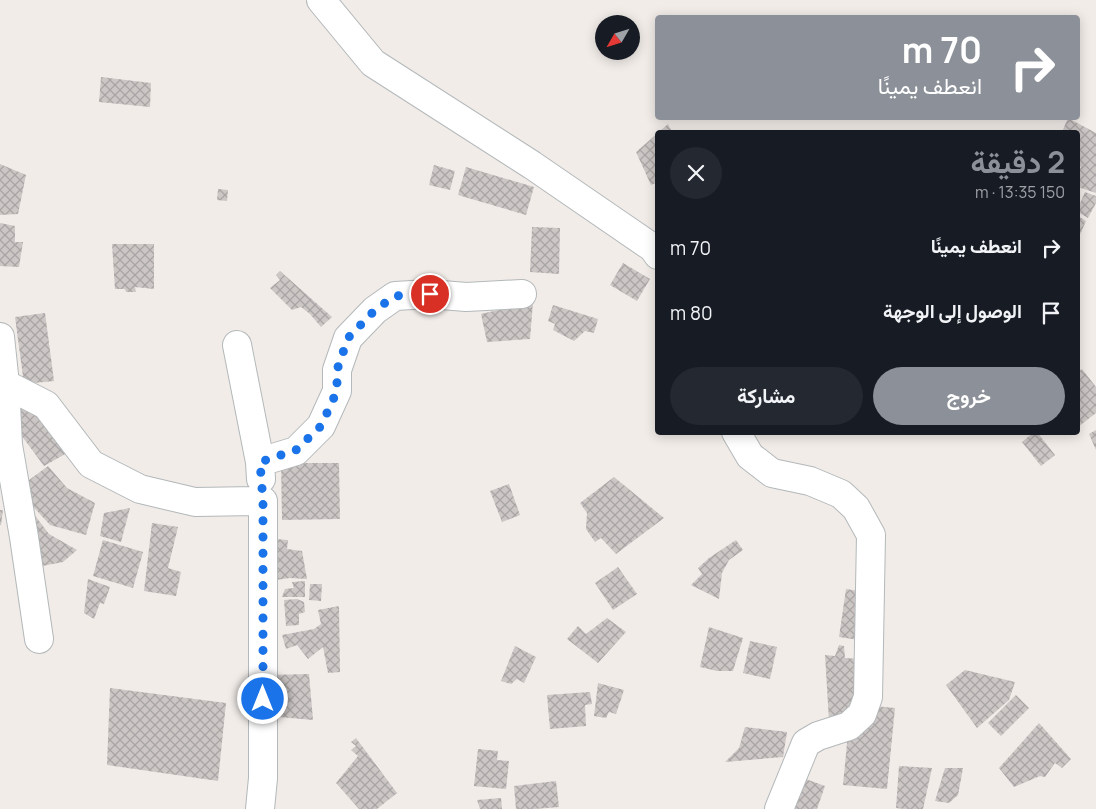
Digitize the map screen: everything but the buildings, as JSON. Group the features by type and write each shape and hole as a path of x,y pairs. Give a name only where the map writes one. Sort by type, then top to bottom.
{"street":[{"path":"321,0 373,63 532,165 655,251"},
{"path":"260,462 296,450 321,426 337,391 337,370 348,338 375,310 395,296 522,294"},
{"path":"0,337 8,445 39,639"},
{"path":"237,344 260,462 263,501 264,778 260,809"},
{"path":"3,384 46,405 91,464 140,489 195,502 263,501"},
{"path":"738,435 750,456 772,473 810,481 841,494 856,508 871,535 868,697 862,714 848,726 818,736 806,743 779,809"}],"route":[{"path":"263,699 263,501 260,462 296,450 321,426 337,391 337,370 348,338 375,310 395,296 430,294"}]}
